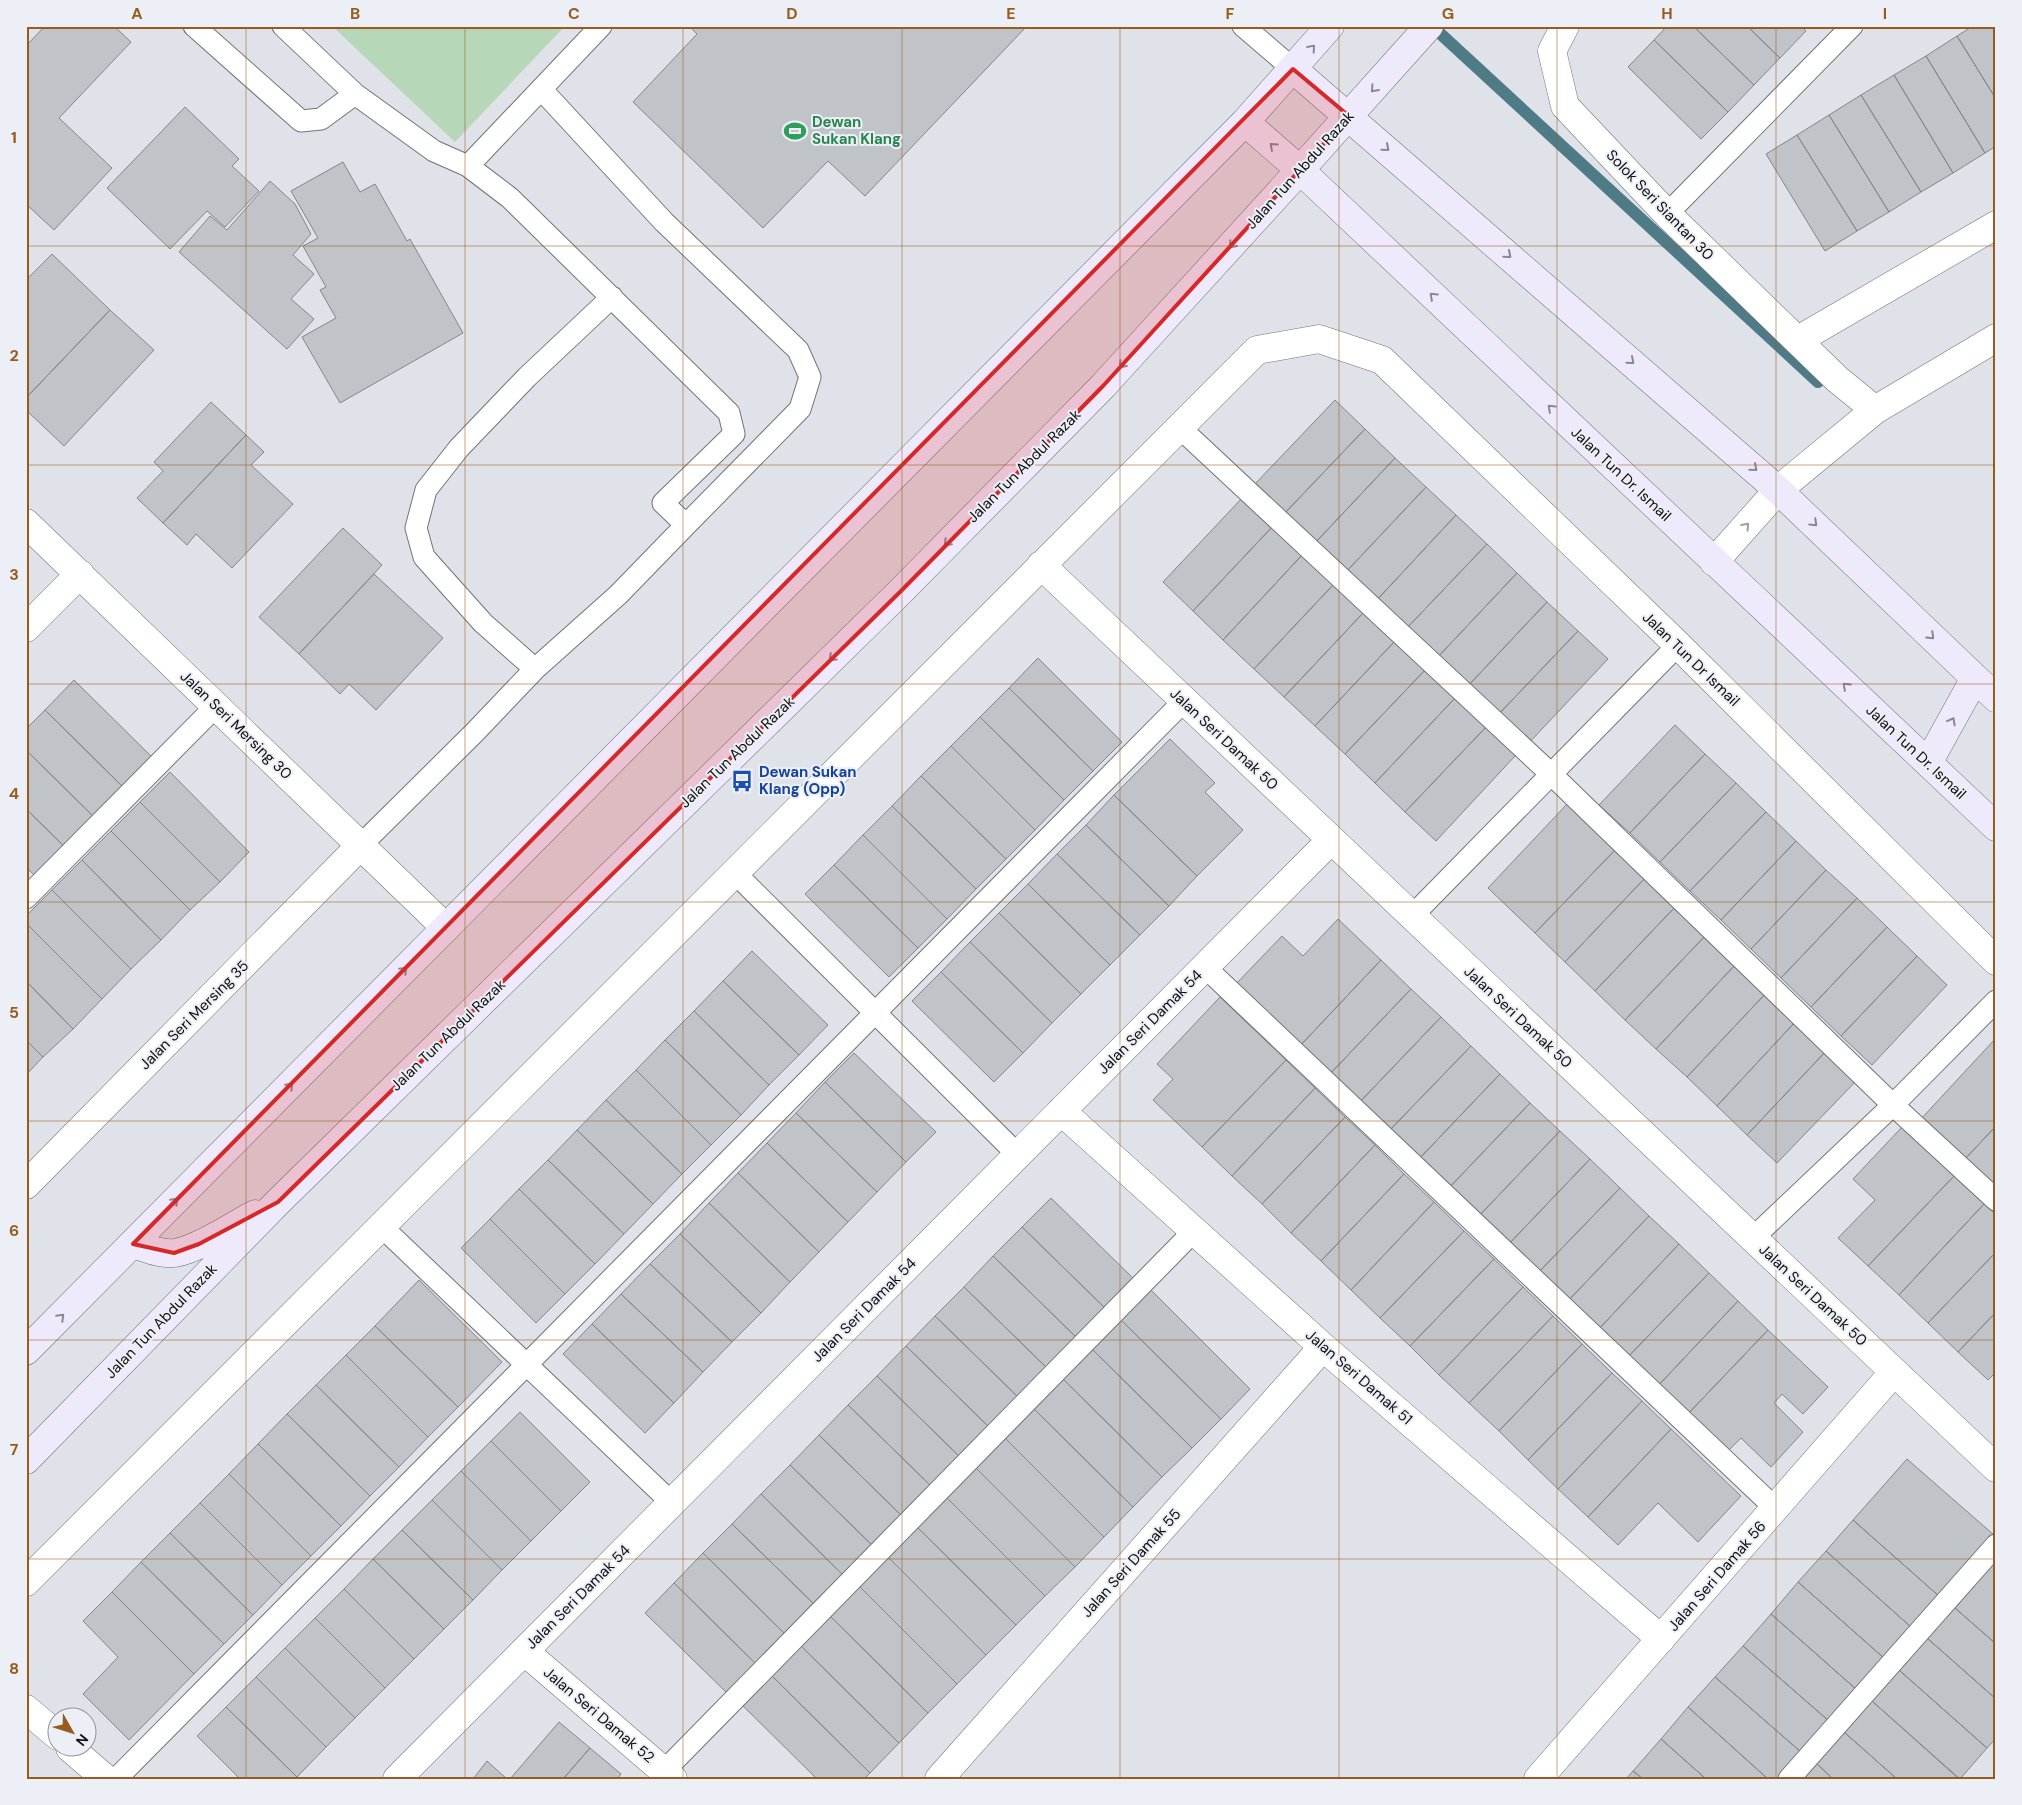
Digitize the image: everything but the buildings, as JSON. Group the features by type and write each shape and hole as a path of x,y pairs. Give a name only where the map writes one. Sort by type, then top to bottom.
{"main road":[{"path":"26,1351 1246,122 1330,26"},
{"name":"Jalan Tun Abdul Razak","path":"26,1460 278,1202 908,584 1103,386 1429,26"},
{"path":"1293,69 1778,490 1996,698"},
{"name":"Jalan Tun Dr. Ismail","path":"1246,122 1300,170 1996,827"},
{"path":"1928,763 1975,678"},
{"path":"133,1244 174,1253 199,1244 278,1202"}],"street":[{"name":"Solok Seri Siantan 30","path":"1565,26 1552,51 1565,106 1667,214 1837,379 1874,410"},
{"path":"1798,340 1996,225"},
{"path":"1714,562 1778,490 1874,410 1996,338"},
{"name":"Jalan Tun Dr Ismail","path":"1179,427 1257,350 1319,339 1382,360 1678,645 1996,961"},
{"path":"26,1582 1179,427"},
{"name":"Jalan Seri Mersing 30","path":"26,523 446,928"},
{"name":"Jalan Seri Damak 50","path":"1041,565 1996,1468"},
{"path":"26,628 80,574"},
{"name":"Jalan Seri Damak 54","path":"397,1779 1331,840"},
{"name":"Jalan Seri Mersing 35","path":"26,1185 361,845"},
{"name":"Jalan Seri Damak 51","path":"1061,1111 1323,1347 1661,1639"},
{"name":"Jalan Seri Damak 55","path":"939,1779 1323,1347"},
{"name":"Jalan Seri Damak 56","path":"1538,1779 1894,1372"},
{"name":"Jalan Seri Damak 52","path":"524,1651 669,1775"},
{"path":"26,1709 48,1728"},
{"path":"82,1758 106,1779"}],"lane":[{"path":"194,26 301,121 321,119 355,94"},
{"path":"283,26 355,94 434,151 468,166 510,198 729,413 734,434 663,503 686,525"},
{"path":"468,166 601,26"},
{"path":"1243,26 1293,69"},
{"path":"1667,214 1852,26"},
{"path":"361,845 475,732 534,669 618,595 800,408 810,377 798,350 664,222 541,89"},
{"path":"534,669 483,623 424,557 416,528 426,490 459,448 528,377 612,297"},
{"path":"1179,427 1551,774 1893,1105 1996,1200"},
{"path":"1412,916 1678,645"},
{"path":"116,1779 1184,701"},
{"path":"26,898 216,706"},
{"path":"734,873 1018,1155"},
{"path":"1205,967 1775,1508"},
{"path":"1752,1238 1893,1105 1996,1001"},
{"path":"381,1226 672,1502"},
{"path":"669,1775 1194,1231"},
{"path":"1789,1779 1996,1545"}],"highlighted area":[{"path":"1293,69 1349,116 1103,386 901,591 278,1202 199,1244 174,1253 133,1244"}],"green space":[{"path":"332,26 565,26 455,142"}],"waterway":[{"path":"1432,26 1818,382"}],"place":[{"name":"Dewan Sukan Klang","path":"795,131"},
{"name":"Dewan Sukan Klang (Opp)","path":"742,781"}]}
